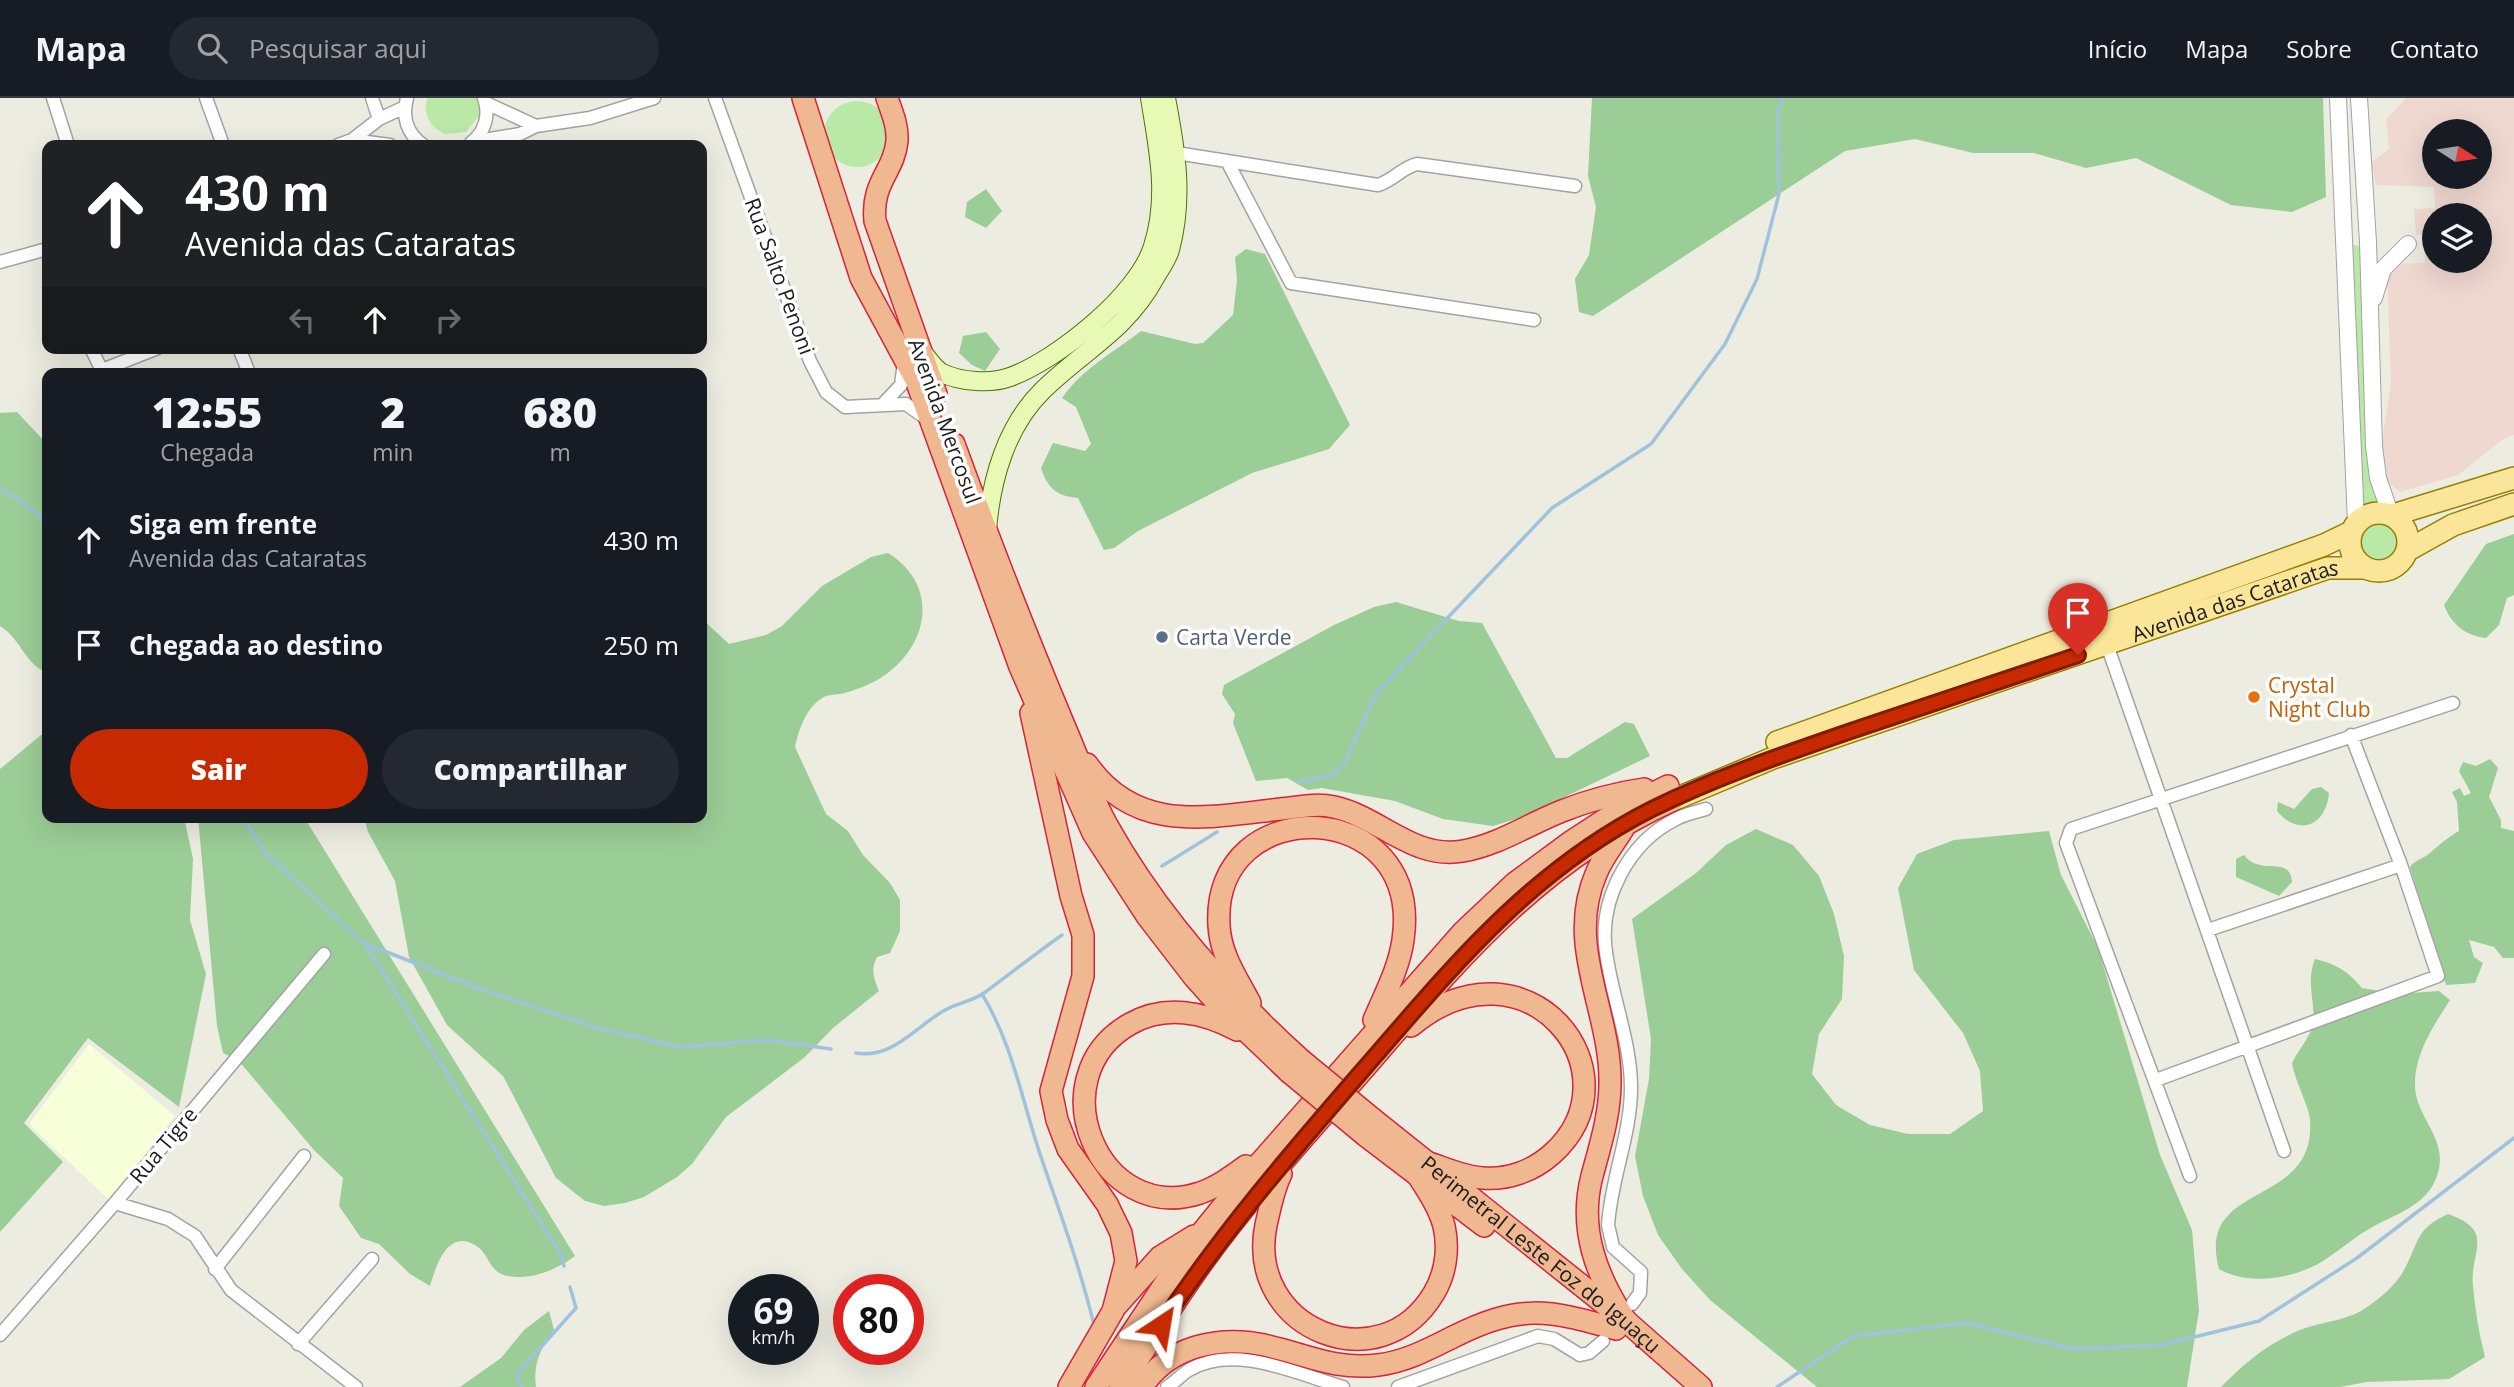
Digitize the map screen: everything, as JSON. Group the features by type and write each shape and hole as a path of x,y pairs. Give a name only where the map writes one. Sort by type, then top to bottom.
{"highway":[{"name":"Avenida Mercosul","path":"803,98 861,278 911,352 986,533 1012,604 1070,739"},
{"name":"Avenida Mercosul","path":"887,98 897,128 897,144 877,185 873,202 875,220 931,422 1020,667"},
{"path":"1020,667 1093,834 1110,862 1194,977 1261,1035"},
{"path":"1020,667 1071,896 1083,935 1083,976 1052,1091 1057,1120 1069,1149 1107,1204 1121,1233 1126,1261 1112,1311"},
{"path":"1070,739 1107,825 1142,880 1261,1035"},
{"path":"1070,739 1096,776 1118,795 1156,815 1211,819 1316,805 1334,807 1357,815 1412,845 1444,853 1491,843 1563,810 1631,791 1670,793"},
{"path":"1120,1387 1203,1262 1300,1142 1468,949 1509,908 1550,874 1670,793"},
{"path":"1096,1387 1204,1230 1363,1042 1463,932 1515,883 1618,811 1670,793"},
{"path":"1619,1324 1600,1277 1588,1235 1589,1193 1606,1121 1610,1078 1606,1040 1584,941 1592,885 1625,825"},
{"path":"1261,1035 1227,962 1219,924 1221,899 1230,876 1254,847 1287,829 1323,826 1357,837 1376,851 1391,870 1402,903 1404,928 1400,952 1363,1042"},
{"path":"1365,1067 1422,1017 1445,1005 1479,995 1500,993 1523,999 1544,1010 1567,1034 1580,1066 1581,1100 1570,1132 1548,1158 1528,1170 1494,1178 1422,1168"},
{"path":"1261,1035 1195,1014 1171,1012 1136,1020 1107,1042 1093,1062 1085,1084 1085,1120 1091,1143 1112,1171 1142,1190 1165,1196 1188,1195 1222,1184 1273,1147"},
{"name":"Perimetral Leste Foz do Iguaçu","path":"1261,1035 1373,1130 1701,1387"},
{"path":"1300,1142 1277,1182 1265,1233 1264,1259 1271,1284 1284,1306 1303,1323 1326,1334 1364,1339 1389,1332 1412,1319 1436,1289 1445,1265 1444,1226 1422,1168"},
{"path":"1069,1387 1112,1311 1160,1257 1204,1230"},
{"path":"1142,1387 1162,1363 1178,1354 1223,1342 1265,1343 1338,1364 1368,1366 1404,1360 1489,1320 1512,1314 1552,1312 1619,1324"},
{"name":"Perimetral Leste Foz do Iguaçu","path":"1619,1324 1689,1387"}],"main road":[{"path":"986,533 990,494 998,469 1010,436 1026,410 1043,389 1127,320 1169,253 1178,209 1167,151 1150,98"},
{"path":"911,352 940,372 964,380 1010,377 1087,329 1115,305 1136,281 1153,248 1161,208 1167,151 1166,98"},
{"path":"2514,478 2391,514 2368,514 2353,527 2351,552 2365,568 2380,572 2394,568 2408,550 2453,525 2514,504"},
{"path":"2391,514 2406,528 2408,550"},
{"name":"Avenida das Cataratas","path":"1670,793 1777,742 2323,545 2353,527"},
{"name":"Avenida das Cataratas","path":"1670,793 2328,568 2365,568"}],"street":[{"path":"53,98 66,140"},
{"path":"206,98 221,140"},
{"path":"372,98 379,119"},
{"path":"490,140 520,134 536,126 590,118 654,98"},
{"name":"Rua Salto Penoni","path":"715,98 810,360 826,392 845,407 906,404 931,422"},
{"path":"2338,98 2353,527"},
{"path":"2359,98 2368,242 2374,446 2378,478 2391,514"},
{"path":"473,140 484,126 485,101 536,126"},
{"path":"352,140 406,103 409,129 419,140"},
{"path":"1167,151 1378,185 1392,181 1404,167 1417,164 1575,187"},
{"path":"1227,161 1292,283 1534,320"},
{"path":"2341,166 2348,232 2354,238 2368,242"},
{"path":"2370,310 2383,270 2408,244"},
{"path":"0,262 42,255"},
{"path":"884,403 901,385 911,352"},
{"path":"109,368 143,354"},
{"path":"2107,645 2284,1151"},
{"path":"2190,1176 2066,843 2071,829 2454,703"},
{"path":"2156,1080 2249,1048 2438,976 2401,864 2351,735"},
{"path":"1398,1387 1538,1336 1554,1339 1580,1354 1589,1353 1619,1324 1640,1293 1641,1272 1613,1247 1608,1224 1631,1090 1628,1059 1605,951 1608,909 1627,863 1643,843 1678,817 1706,809"},
{"path":"2208,930 2401,864"},
{"name":"Rua Tigre","path":"0,1335 324,954"},
{"path":"215,1269 304,1156"},
{"path":"115,1203 168,1219 195,1236 231,1290 356,1387"},
{"path":"298,1344 372,1259"},
{"path":"1167,1387 1189,1370 1229,1360 1253,1361 1343,1387"}],"shaded area":[{"path":"2406,98 2514,98 2514,435 2503,439 2458,475 2400,492 2385,480 2381,448 2391,383 2387,274 2396,264 2422,263 2422,273 2492,273 2492,203 2435,203 2434,189 2492,189 2492,119 2422,119 2422,187 2376,185 2372,162 2389,149 2386,120"},
{"path":"2414,209 2422,209 2422,235 2416,235"},
{"path":"89,1044 175,1116 109,1200 29,1124"}],"green space":[{"path":"427,98 479,98 479,116 466,132 445,134 429,120"},
{"path":"1592,98 2323,98 2326,197 2292,212 2231,205 2136,158 2086,168 2034,153 1973,153 1915,139 1845,151 1593,316 1579,312 1575,279 1589,255 1596,207 1588,176"},
{"path":"863,101 881,110 888,121 888,147 881,158 870,165 851,167 833,158 826,147 824,128 833,110 844,103"},
{"path":"986,189 1002,211 986,228 965,217 967,202"},
{"path":"2351,244 2361,247 2383,502 2360,512"},
{"path":"1246,249 1265,254 1350,425 1329,449 1252,473 1138,531 1114,548 1104,550 1078,498 1054,490 1041,468 1053,443 1085,451 1091,444 1076,407 1062,398 1089,370 1141,331 1195,344 1203,343 1233,315 1237,280 1235,257"},
{"path":"986,332 1000,349 985,371 972,365 959,353 963,336"},
{"path":"17,412 42,439 42,670 0,626 0,413"},
{"path":"2379,521 2394,527 2400,542 2394,557 2379,563 2364,557 2358,542 2364,527"},
{"path":"2514,534 2514,595 2507,598 2499,625 2486,638 2472,635 2455,623 2444,605 2486,544"},
{"path":"888,553 905,567 916,582 922,599 918,634 909,651 896,666 879,679 849,692 826,696 812,706 804,719 795,747 826,814 848,831 863,855 890,883 900,900 900,931 890,953 877,957 873,970 879,991 833,1028 805,1057 726,1117 692,1164 677,1177 644,1197 625,1203 604,1206 585,1201 556,1178 503,1076 447,1025 409,957 395,881 366,823 707,823 707,624 729,644 766,635 782,626 822,586 871,557"},
{"path":"1396,602 1459,621 1482,623 1556,758 1567,758 1625,722 1634,724 1650,756 1523,817 1493,826 1443,819 1395,801 1322,788 1308,790 1287,778 1256,781 1233,723 1235,714 1222,694 1224,685 1334,625 1374,607"},
{"path":"41,735 42,823 185,823 193,859 190,920 206,974 179,1107 88,1038 24,1123 63,1162 0,1232 0,769"},
{"path":"2490,759 2498,768 2489,797 2501,820 2501,828 2514,831 2514,958 2503,958 2494,947 2469,940 2474,957 2483,963 2475,983 2446,985 2410,867 2459,831 2457,802 2452,792 2460,788 2464,796 2471,793 2459,771 2463,762 2476,766"},
{"path":"2321,787 2329,793 2327,804 2323,813 2310,824 2294,824 2277,811 2278,802 2294,809 2312,789"},
{"path":"199,823 308,823 575,1256 560,1266 541,1273 513,1277 495,1270 478,1247 459,1241 445,1251 430,1286 410,1274 379,1244 361,1238 339,1206 343,1178 314,1150 238,1060 223,1053 217,1026"},
{"path":"1756,829 1793,845 1819,876 1834,914 1844,956 1842,999 1819,1034 1812,1074 1836,1105 1870,1125 1908,1134 1950,1134 1983,1111 1980,1071 1963,1033 1914,970 1898,888 1917,854 1954,840 2049,831 2061,875 2098,948 2160,1155 2192,1230 2199,1310 2187,1387 1817,1387 1710,1300 1682,1269 1658,1235 1643,1196 1635,1156 1649,1079 1651,1039 1632,919 1696,873 1726,845"},
{"path":"2244,855 2258,865 2286,869 2292,882 2279,896 2236,877 2236,859"},
{"path":"2315,959 2341,969 2362,988 2399,994 2439,991 2450,1000 2421,1052 2415,1087 2417,1099 2437,1144 2439,1169 2428,1192 2414,1205 2362,1233 2316,1265 2280,1277 2242,1277 2219,1269 2216,1240 2224,1220 2239,1206 2278,1183 2295,1168 2307,1148 2310,1119 2292,1063 2309,1034 2313,1021 2311,978"},
{"path":"2448,1214 2463,1221 2476,1235 2473,1286 2485,1357 2449,1379 2367,1382 2340,1387 2221,1387 2248,1362 2278,1341 2300,1330 2345,1318 2374,1302 2401,1275 2422,1232"},
{"path":"549,1311 554,1330 539,1357 536,1387 460,1387 501,1358 524,1330"}],"waterway":[{"path":"1299,781 1330,776 1344,764 1377,692 1552,508 1651,444 1725,344 1757,279 1779,194 1778,108 1783,98"},
{"path":"0,488 36,512 42,521"},
{"path":"247,823 266,854 364,943 478,988 598,1028 680,1047 768,1040 831,1049"},
{"path":"1162,866 1217,832"},
{"path":"856,1053 869,1054 893,1047 945,1010 984,993 1062,935"},
{"path":"365,944 560,1253 564,1266"},
{"path":"982,994 1009,1052 1093,1321"},
{"path":"1777,1387 1853,1336 1966,1323 2074,1349 2162,1345 2259,1321 2357,1258 2514,1138"},
{"path":"522,1387 516,1375 576,1308 570,1287"}],"place":[{"name":"Carta Verde","path":"1162,637"},
{"name":"Crystal Night Club","path":"2254,697"}],"route":[{"path":"1161,1325 1203,1262 1275,1171 1484,932 1541,881 1625,825 1695,790 1773,758 2078,655"}]}
